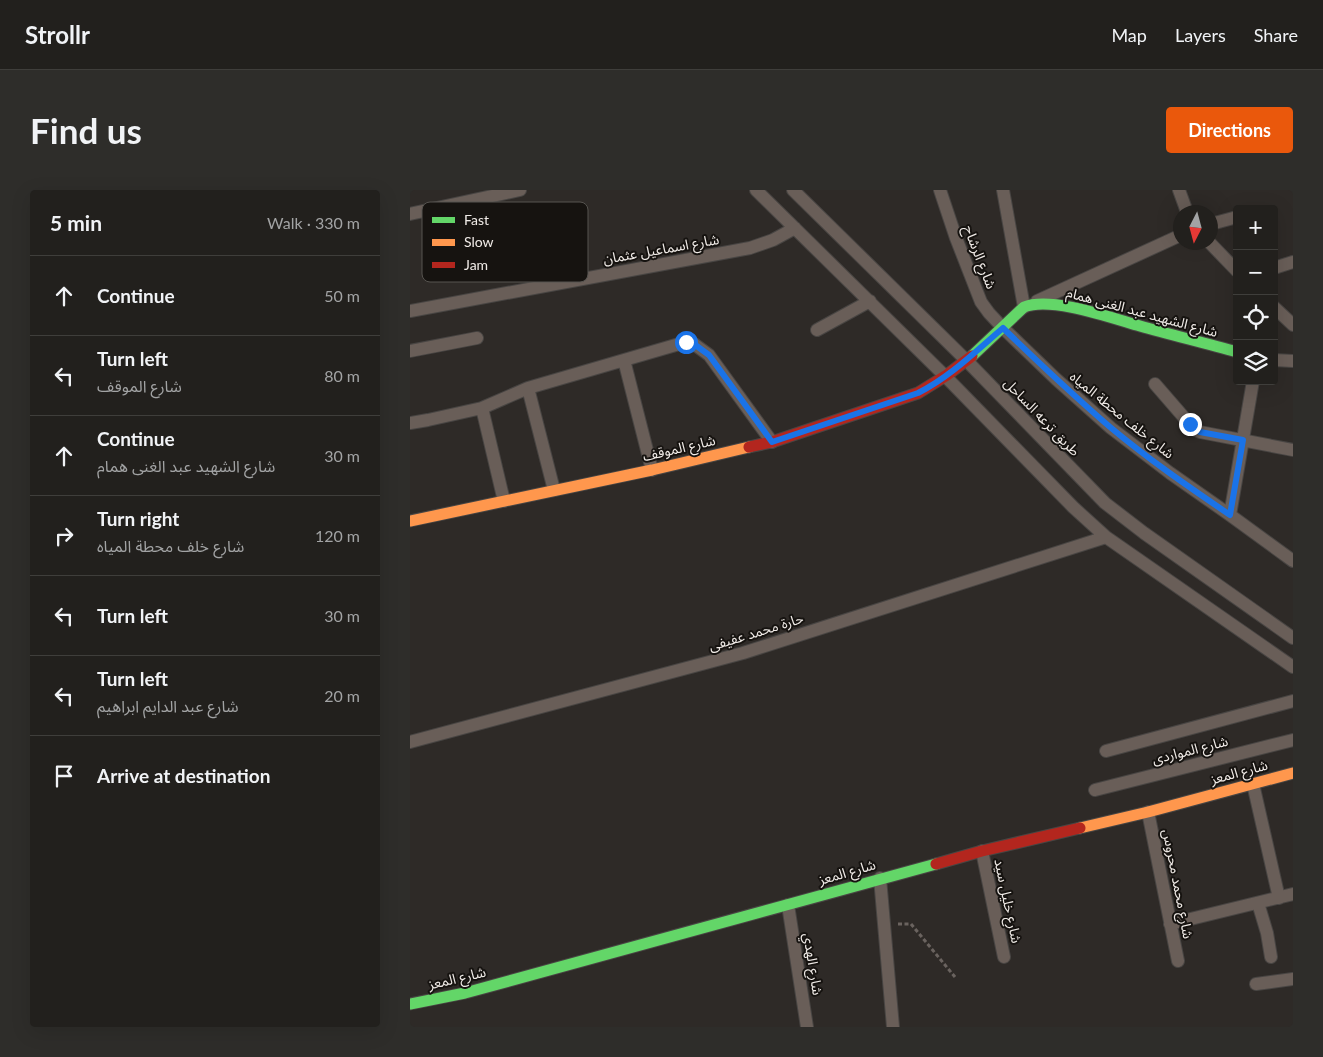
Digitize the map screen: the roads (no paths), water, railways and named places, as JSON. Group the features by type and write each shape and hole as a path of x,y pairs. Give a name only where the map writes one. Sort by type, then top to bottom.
{"street":[{"path":"465,202 520,190"},
{"path":"756,190 945,376 1073,508 1106,537 1293,667"},
{"name":"طريق ترعه الساحل","path":"793,190 966,360 1105,503 1144,533 1293,638"},
{"name":"شارع الرشاح","path":"940,190 981,302 1003,328"},
{"path":"1003,190 1026,306"},
{"path":"1178,190 1184,205"},
{"path":"1218,222 1233,218"},
{"name":"شارع اسماعيل عثمان","path":"588,278 750,248 774,240 795,228"},
{"path":"945,376 966,360 1026,306 1173,239"},
{"path":"1217,250 1233,267"},
{"path":"1278,267 1293,262"},
{"name":"شارع اسماعيل عثمان","path":"410,311 567,282"},
{"path":"817,330 870,301"},
{"name":"شارع الشهيد عبد الغنى همام","path":"1026,306 1052,304 1074,308 1233,351"},
{"path":"1278,311 1293,325"},
{"name":"شارع خلف محطة المياه","path":"1003,328 1056,380 1111,428 1170,473 1293,561"},
{"path":"410,351 477,338"},
{"path":"410,423 482,408 528,388 686,342 694,344 709,355 772,442"},
{"path":"624,360 652,470"},
{"path":"1278,360 1293,361"},
{"name":"شارع الموقف","path":"410,521 652,470 772,442 918,393 945,376"},
{"path":"1155,384 1194,429 1200,432 1293,450"},
{"path":"1230,515 1252,385"},
{"path":"528,388 554,490"},
{"path":"482,408 504,501"},
{"name":"حارة محمد عفيفى","path":"410,742 743,653 1106,537"},
{"path":"1106,751 1293,701"},
{"name":"شارع المواردى","path":"1095,790 1293,740"},
{"name":"شارع المعز","path":"410,1004 465,993 880,878 982,851 1148,812 1293,773"},
{"path":"1253,784 1279,898"},
{"name":"شارع محمد محروس","path":"1148,812 1178,961"},
{"name":"شارع خليل سيد","path":"982,851 1004,957"},
{"path":"880,878 893,1027"},
{"path":"1170,924 1293,894"},
{"path":"1258,903 1267,932 1271,957"},
{"name":"شارع الهدي","path":"788,905 807,1027"},
{"path":"1256,984 1293,979"}]}
